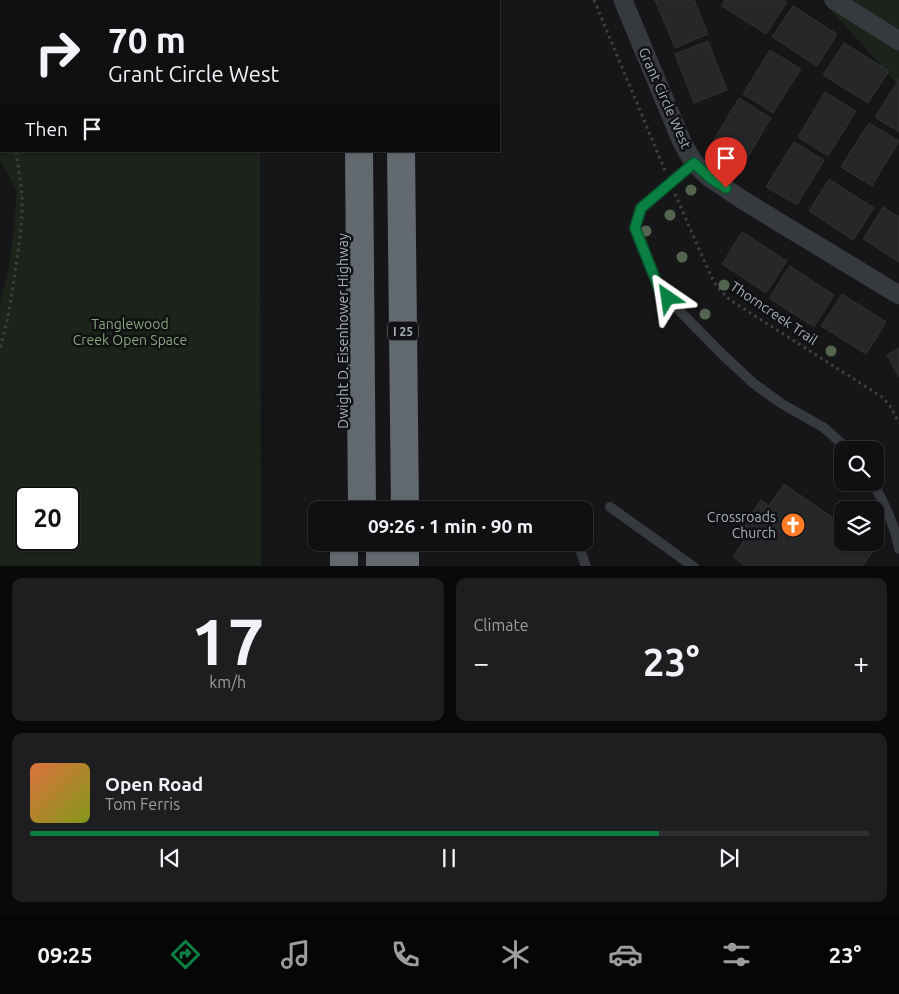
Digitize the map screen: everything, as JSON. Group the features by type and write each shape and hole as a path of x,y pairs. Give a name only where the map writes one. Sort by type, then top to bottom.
{"highway":[{"name":"Dwight D. Eisenhower Highway","path":"342,152 344,501"},
{"path":"359,152 362,501"},
{"path":"378,152 380,501"},
{"name":"I 25","path":"401,152 405,501"},
{"path":"344,551 344,566"},
{"path":"362,551 362,566"},
{"path":"380,551 380,566"},
{"path":"405,551 405,566"}],"street":[{"name":"Grant Circle West","path":"623,0 682,142 694,163 710,178 741,199 899,295"},
{"path":"834,0 899,41"}],"lane":[{"path":"694,163 641,208 635,228 660,291 753,383 782,404 823,427 839,441"},
{"path":"878,491 887,510 899,549"},
{"path":"610,507 694,566"},
{"path":"581,552 586,566"}],"path":[{"path":"594,0 667,176"},
{"path":"0,347 5,331 13,286 19,239 22,199 16,152"},
{"name":"Thorncreek Trail","path":"673,191 710,276 717,287 730,300 882,398 890,406 899,423"}],"green space":[{"path":"822,0 899,0 899,86"},
{"name":"Tanglewood Creek Open Space","path":"0,152 260,152 261,566 0,566 0,303 10,263 17,191 0,160"}],"building":[{"path":"655,0 694,0 708,34 675,48"},
{"path":"725,0 783,0 787,2 766,34 722,6"},
{"path":"793,6 837,34 817,66 772,37"},
{"path":"708,41 727,90 694,103 675,54"},
{"path":"844,43 889,71 868,103 823,75"},
{"path":"770,50 801,69 773,113 743,94"},
{"path":"899,79 899,132 875,117"},
{"path":"825,92 856,111 828,156 798,137"},
{"path":"739,98 771,118 744,163 712,143"},
{"path":"869,123 899,141 872,186 841,167"},
{"path":"794,142 824,160 797,205 766,187"},
{"path":"829,179 874,208 853,240 809,211"},
{"path":"883,207 899,217 899,262 863,239"},
{"path":"742,232 787,261 766,293 722,264"},
{"path":"790,266 834,295 814,327 769,298"},
{"path":"842,294 886,322 866,354 821,326"},
{"path":"899,348 899,377 887,355"},
{"name":"Crossroads Church","path":"784,484 834,518 834,551 873,551 863,566 745,566 733,557 750,531 743,526 761,500 769,506"}],"place":[{"name":"Crossroads Church","path":"793,525"}],"route":[{"path":"668,298 660,291 635,228 641,208 694,163 710,178 726,188"}]}
